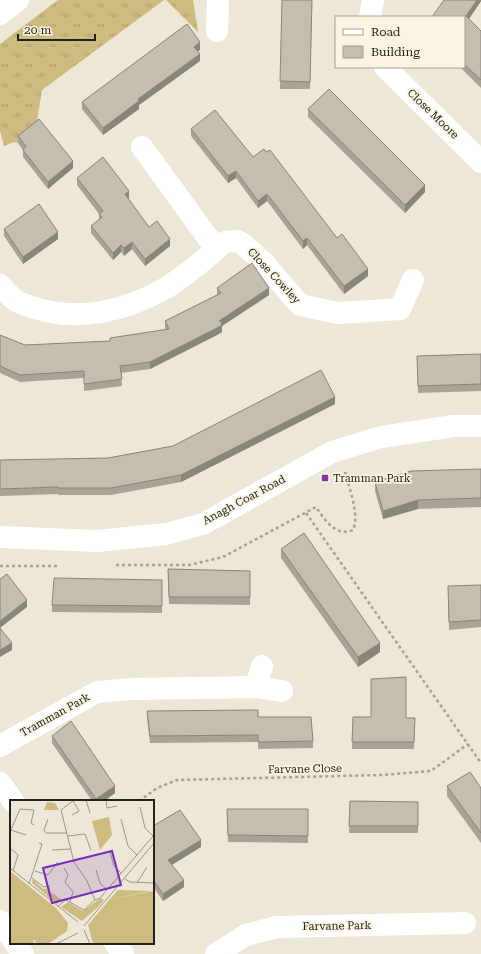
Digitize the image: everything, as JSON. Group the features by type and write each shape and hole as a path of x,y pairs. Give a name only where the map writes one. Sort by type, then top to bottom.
{"main road":[{"path":"0,14 18,0"},
{"path":"217,31 218,0"},
{"path":"370,16 373,0"},
{"name":"Close Moore","path":"386,68 481,162"},
{"path":"142,147 216,249"},
{"name":"Close Cowley","path":"0,285 16,301 44,311 74,315 106,312 141,300 164,289 187,274 225,242 231,241 244,244 300,305 338,313 400,309 412,280"},
{"name":"Anagh Coar Road","path":"0,537 97,541 166,534 203,524 332,452 381,437 454,426 481,426"},
{"path":"256,687 262,666"},
{"name":"Tramman Park","path":"0,746 97,692 133,689 256,687 282,691"},
{"path":"0,783 12,800"},
{"path":"0,921 10,936"},
{"name":"Farvane Park","path":"216,954 246,935 276,927 465,923"},
{"path":"16,944 23,954"},
{"path":"116,944 123,954"}],"path":[{"path":"345,473 356,524 353,530 346,533 336,530 327,523 316,507 306,513 481,763"},
{"name":"Farvane Close","path":"140,800 158,788 178,780 382,775 431,771 468,744"}],"green space":[{"path":"58,0 164,0 42,90 37,121 18,143 14,142 4,146 0,131 0,44"},
{"path":"166,0 193,0 198,32"}],"building":[{"path":"282,0 312,0 310,82 280,81"},
{"path":"444,0 477,0 466,16 481,31 481,80 465,65 465,16 433,16"},
{"path":"187,24 200,42 194,47 200,54 138,99 139,101 103,128 82,102"},
{"path":"329,89 425,185 405,205 308,109"},
{"path":"215,110 253,157 264,149 266,152 270,150 337,238 342,234 368,269 344,286 307,238 303,241 267,194 258,201 236,171 228,176 191,129"},
{"path":"39,119 73,161 48,182 23,150 26,146 18,136"},
{"path":"103,157 129,191 125,194 149,227 157,221 170,239 145,259 132,242 124,248 121,245 113,253 91,226 102,217 99,214 103,211 77,178"},
{"path":"39,204 58,232 23,257 4,229"},
{"path":"252,263 269,288 219,321 221,321 222,325 217,328 150,362 120,366 122,379 84,384 84,371 20,375 0,366 0,335 25,345 110,341 110,338 169,329 165,321 221,293 217,288"},
{"path":"481,354 481,384 418,386 417,356"},
{"path":"321,370 335,397 181,475 111,488 58,487 0,489 0,460 108,458 173,446"},
{"path":"481,469 481,498 418,500 383,511 375,482 411,471"},
{"path":"304,533 380,643 358,657 281,549"},
{"path":"168,569 250,571 250,597 169,597"},
{"path":"7,574 27,600 0,621 0,579"},
{"path":"54,578 162,580 162,606 52,605"},
{"path":"481,585 481,620 449,622 448,586"},
{"path":"0,628 12,643 0,650"},
{"path":"406,677 406,718 415,718 414,742 352,742 353,717 371,717 371,679"},
{"path":"258,710 258,717 311,717 313,741 258,742 258,735 150,736 147,711"},
{"path":"71,721 115,786 96,799 52,736"},
{"path":"470,772 481,788 481,833 447,786"},
{"path":"350,801 418,802 418,826 349,826"},
{"path":"227,809 308,809 308,836 228,835"},
{"path":"180,810 201,840 168,860 184,880 163,894 154,881 154,825"}],"place":[{"name":"Tramman Park","path":"325,478"}]}
